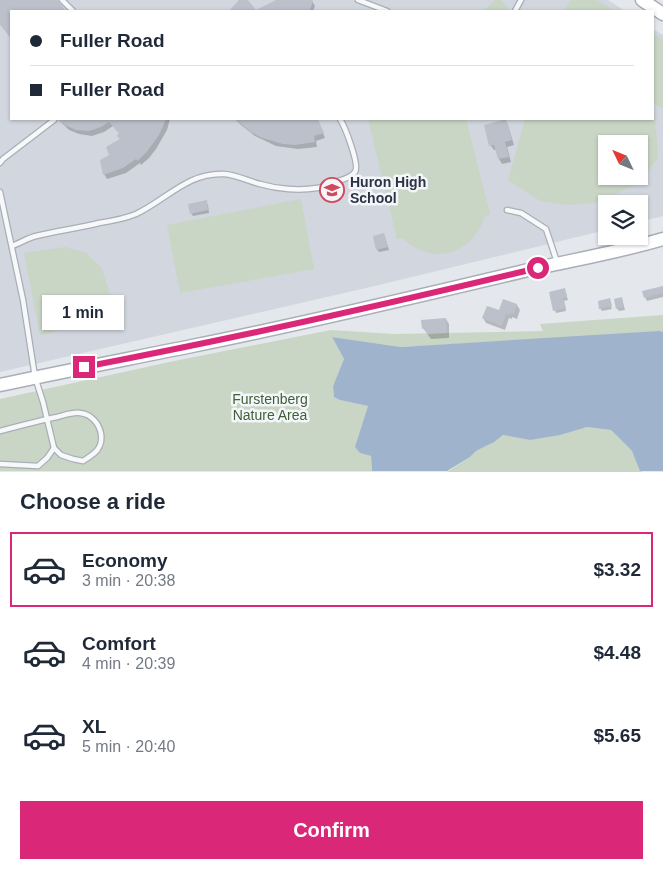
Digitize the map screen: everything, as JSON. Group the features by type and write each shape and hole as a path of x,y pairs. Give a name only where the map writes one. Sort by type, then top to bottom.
{"main road":[{"path":"642,0 656,7"},
{"path":"0,385 240,336 663,240"}],"lane":[{"path":"62,0 72,10"},
{"path":"358,0 384,10"},
{"path":"0,163 54,120"},
{"path":"12,246 34,236 121,219 151,206 182,184 211,174 237,176 259,184 283,188 315,188 347,178 355,172 356,166 353,152 340,120"},
{"path":"0,192 23,300 35,377 43,402 47,419 54,448 61,455 83,461 96,453 100,444 101,434 97,423 82,413 47,419 0,431"},
{"path":"507,210 521,213 546,229 557,264"},
{"path":"0,464 38,466 48,458 54,448"}],"shaded area":[{"name":"Huron High School","path":"0,0 608,0 623,10 10,10 10,120 654,120 654,30 663,35 663,216 648,220 648,195 598,195 598,232 379,285 0,372"}],"green space":[{"path":"495,0 501,0 509,9 508,10 484,10"},
{"path":"571,0 597,0 613,10 565,10"},
{"path":"654,34 663,40 663,109 654,104"},
{"path":"654,114 658,158 648,171 648,135 598,135 598,185 636,185 613,195 598,195 598,202 595,203 568,205 540,201 508,180 525,120 654,120"},
{"path":"368,120 466,120 490,214 485,216 471,240 462,248 451,252 439,254 427,252 403,239 397,239"},
{"path":"301,199 314,269 180,293 167,225"},
{"path":"65,247 86,253 101,267 108,287 113,319 40,335 24,253"},
{"name":"Furstenberg Nature Area","path":"663,315 663,332 401,347 332,337 344,359 333,386 334,396 341,400 368,406 359,435 360,453 371,456 372,471 0,471 0,399 174,361 331,330 394,334 543,331 540,324"},
{"path":"587,427 611,430 632,451 642,472 447,472 476,451 503,435 530,440"}],"water":[{"path":"663,332 663,471 640,471 632,451 611,430 587,427 560,435 530,440 503,435 447,471 372,471 371,456 360,453 355,447 368,406 334,397 333,386 344,359 332,337 401,347"}],"building":[{"path":"0,0 57,0 65,10 10,10 10,37 0,24"},
{"path":"239,0 248,0 256,10 230,10"},
{"path":"276,0 313,0 310,10 256,10"},
{"path":"59,120 166,120 159,135 146,153 137,161 136,159 123,168 103,175 100,160 109,155 106,147 120,139 117,136 119,133 109,122 89,131 76,130"},
{"path":"236,120 318,120 324,133 314,136 315,142 295,145 283,144 262,138"},
{"path":"506,120 512,140 505,142 509,157 498,159 494,145 489,146 484,125"},
{"path":"207,200 208,210 190,214 188,204"},
{"path":"384,233 388,247 376,250 373,236"},
{"path":"663,286 663,293 644,298 642,291"},
{"path":"565,288 567,297 563,298 566,308 553,311 549,292"},
{"path":"622,297 624,307 616,309 614,299"},
{"path":"610,298 612,306 599,309 598,301"},
{"path":"503,299 517,304 514,314 506,314 502,326 482,318 487,306 499,310"},
{"path":"446,318 447,333 427,334 424,328 422,329 421,320"}],"place":[{"name":"Huron High School","path":"332,190"}],"route":[{"path":"84,367 193,346 538,268"}]}
